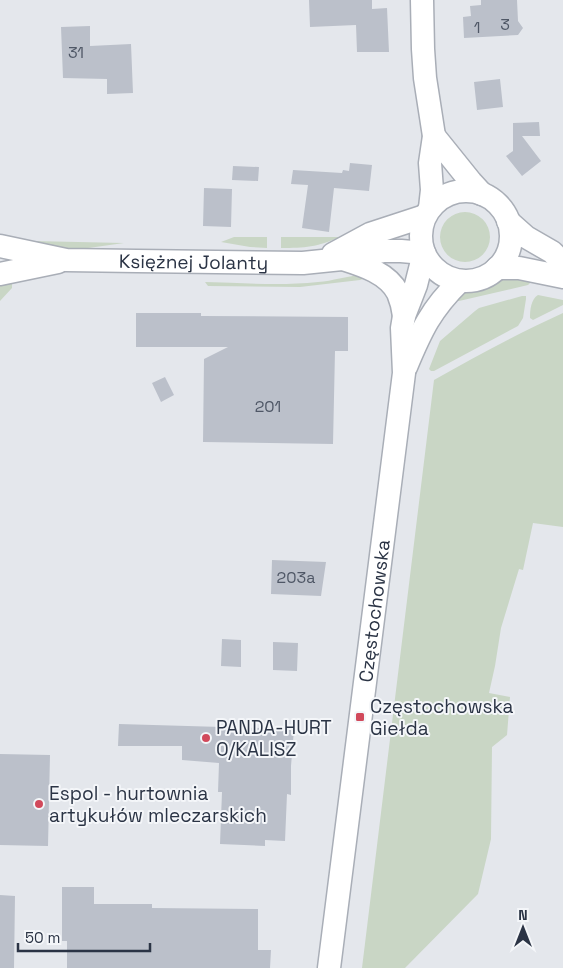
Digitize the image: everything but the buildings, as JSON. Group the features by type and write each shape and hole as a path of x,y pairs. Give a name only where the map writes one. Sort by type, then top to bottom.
{"main road":[{"path":"422,0 424,69 434,136 430,163 432,190 428,212"},
{"path":"434,136 482,194 502,210 508,221 511,241 506,256 498,268 489,275 470,281 448,278 438,272 424,253 420,238 422,223 428,212 439,200 449,194 460,192 482,194"},
{"name":"Księżnej Jolanty","path":"320,262 370,234 428,212"},
{"path":"508,221 526,238 552,252 563,263"},
{"name":"Księżnej Jolanty","path":"0,246 66,260 284,263 320,262 384,251 424,253"},
{"name":"Częstochowska","path":"329,968 404,373 402,336 404,316 416,284 424,253"},
{"path":"342,259 364,266 392,284 398,292 404,316"},
{"name":"Księżnej Jolanty","path":"0,274 66,260"},
{"path":"498,268 519,268 563,277"},
{"name":"Częstochowska","path":"404,373 417,338 426,322 438,303 460,281"}],"green space":[{"path":"465,212 483,219 490,237 483,255 465,262 447,255 440,237 447,219"},
{"path":"234,237 267,237 267,248 221,242"},
{"path":"281,237 340,237 311,246 281,248"},
{"path":"32,241 124,243 74,250 29,243"},
{"path":"361,275 365,278 300,287 208,286 205,282 290,284"},
{"path":"498,278 533,279 528,285 454,301 465,288"},
{"path":"12,281 12,288 0,301 0,283"},
{"path":"538,295 563,300 563,305 533,320 530,318 532,302"},
{"path":"526,296 526,299 523,318 518,326 434,371 429,369 440,341 475,311 479,308"},
{"path":"563,313 563,527 533,523 523,570 519,569 501,628 489,693 510,697 507,735 492,747 491,839 478,894 405,968 362,968 434,380 498,345"}],"place":[{"name":"Częstochowska Giełda","path":"360,717"},
{"name":"PANDA-HURT O/KALISZ","path":"206,738"},
{"name":"Espol - hurtownia artykułów mleczarskich","path":"39,804"}]}
